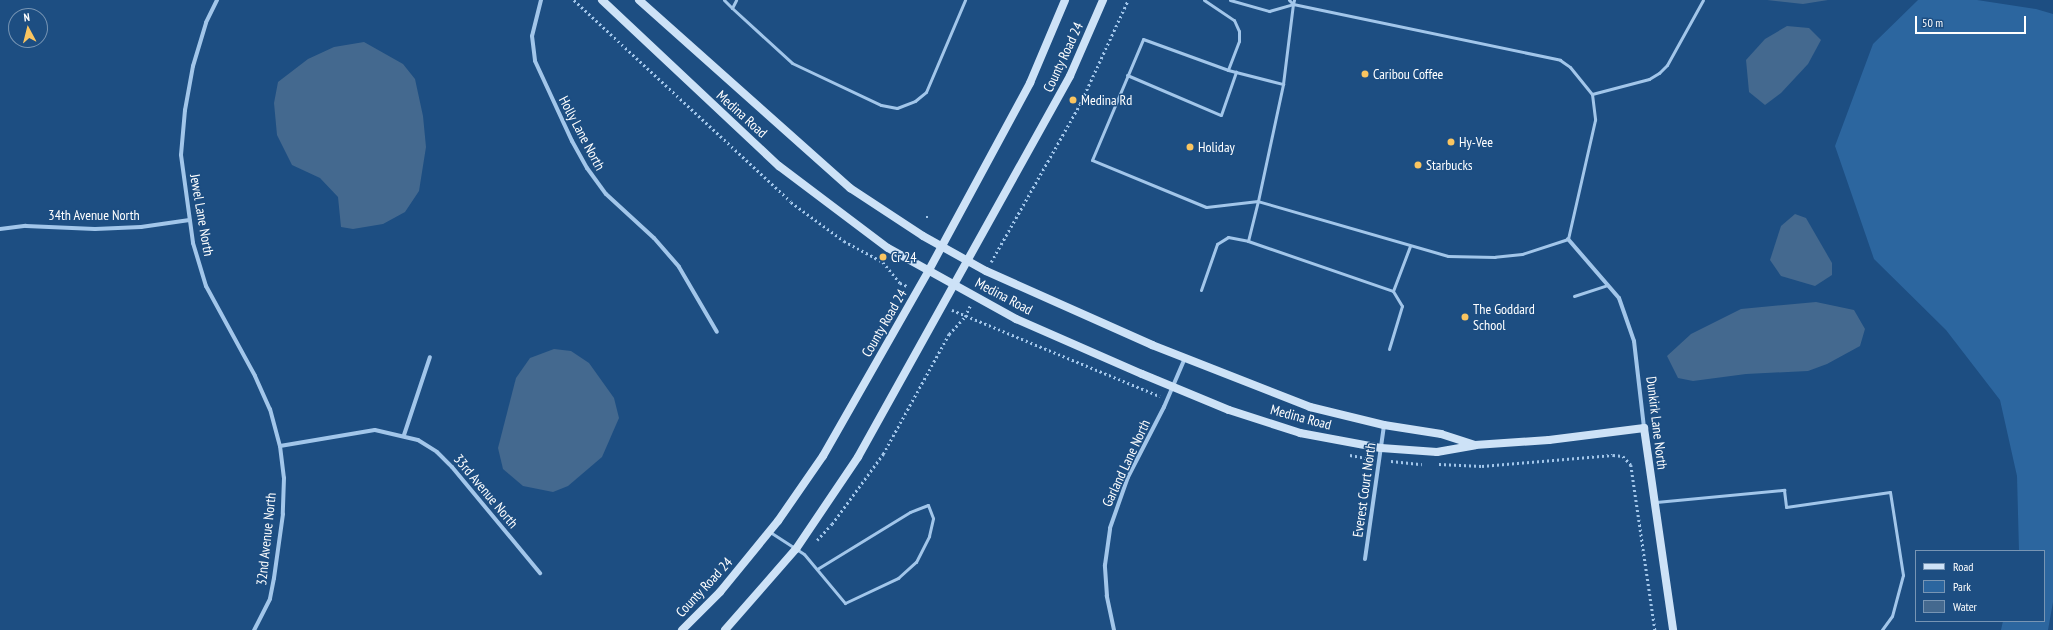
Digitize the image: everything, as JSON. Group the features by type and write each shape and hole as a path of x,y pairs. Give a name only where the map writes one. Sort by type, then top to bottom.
{"street":[{"name":"Jewel Lane North","path":"217,0 206,23 193,66 185,110 181,155 189,220 206,286 255,376 270,409 280,446"},
{"name":"Holly Lane North","path":"541,0 532,36 535,61 572,142 587,168 606,194 654,238 678,267 717,332"},
{"name":"Medina Road","path":"602,0 779,166 888,248 1016,319 1173,387 1229,410 1300,433 1381,448 1437,452 1475,445 1549,440 1644,428"},
{"name":"Medina Road","path":"639,0 850,188 941,246 1057,303 1185,358 1310,407 1384,425 1440,434 1475,445"},
{"name":"County Road 24","path":"682,630 720,592 769,532 823,456 929,270 1030,83 1065,0"},
{"name":"County Road 24","path":"724,630 796,548 858,457 1070,76 1102,0"},
{"name":"34th Avenue North","path":"0,229 26,226 95,229 141,227 189,220"},
{"name":"Dunkirk Lane North","path":"1568,239 1619,298 1634,341 1644,428 1673,630"},
{"path":"404,435 430,357"},
{"name":"Garland Lane North","path":"1114,630 1107,596 1106,564 1110,528 1128,478 1173,387 1185,358"},
{"name":"Everest Court North","path":"1365,559 1384,425"},
{"name":"33rd Avenue North","path":"280,446 361,431 376,430 404,435 418,440 437,452 452,467 540,573"},
{"name":"32nd Avenue North","path":"254,630 270,599 274,578 283,514 284,478 280,446"}],"lane":[{"path":"724,0 792,63 881,105 897,108 915,101 926,92 965,0"},
{"path":"732,8 736,0"},
{"path":"1204,0 1234,20 1238,31 1239,41 1228,70"},
{"path":"1230,0 1269,11 1293,4 1560,60 1580,77 1592,94 1595,120 1568,239 1538,251 1495,258 1448,256 1258,201 1206,207 1092,160 1143,39 1228,70 1284,84"},
{"path":"1289,0 1293,4"},
{"path":"1248,241 1284,84 1294,0"},
{"path":"1592,94 1649,79 1659,74 1667,65 1703,0"},
{"path":"1127,75 1221,115 1236,72"},
{"path":"1201,290 1217,244 1228,237 1248,241 1394,291 1402,306 1390,349"},
{"path":"1394,291 1410,246"},
{"path":"1574,296 1607,285"},
{"path":"1654,502 1784,490 1786,507 1890,492 1903,575 1892,616 1882,630"},
{"path":"769,532 796,548 845,603 898,578 916,562 929,536 933,518 928,505 904,515 816,569"}],"path":[{"path":"574,0 790,202 844,241 882,262 903,285"},
{"path":"997,248 1080,104 1128,0"},
{"path":"961,315 965,316"}],"green space":[{"path":"1918,0 1977,0 2036,9 2053,14 2053,602 2048,630 2001,630 2003,622 2045,622 2045,550 2019,550 2017,476 2000,400 1946,330 1874,259 1835,146 1873,44"}],"water":[{"path":"1767,0 1828,0 1803,4"},
{"path":"1787,26 1809,28 1821,40 1808,64 1781,93 1765,105 1749,92 1746,60 1765,39"},
{"path":"364,42 403,64 415,79 423,116 426,147 419,191 405,212 383,224 353,229 341,227 338,197 320,178 292,165 277,135 274,103 278,82 308,59 334,47"},
{"path":"1795,214 1806,218 1832,263 1832,275 1815,286 1781,276 1770,260 1781,226"},
{"path":"1816,302 1854,310 1865,329 1860,346 1827,364 1808,371 1746,374 1693,381 1678,378 1667,356 1691,334 1741,309"},
{"path":"554,349 571,351 589,363 614,398 619,418 602,457 568,486 553,492 523,486 503,469 498,448 516,378 530,358"}],"place":[{"name":"Caribou Coffee","path":"1365,74"},
{"name":"Medina Rd","path":"1073,100"},
{"name":"Hy-Vee","path":"1451,142"},
{"name":"Holiday","path":"1190,147"},
{"name":"Starbucks","path":"1418,165"},
{"name":"Cr 24","path":"883,257"},
{"name":"The Goddard School","path":"1465,317"}]}
